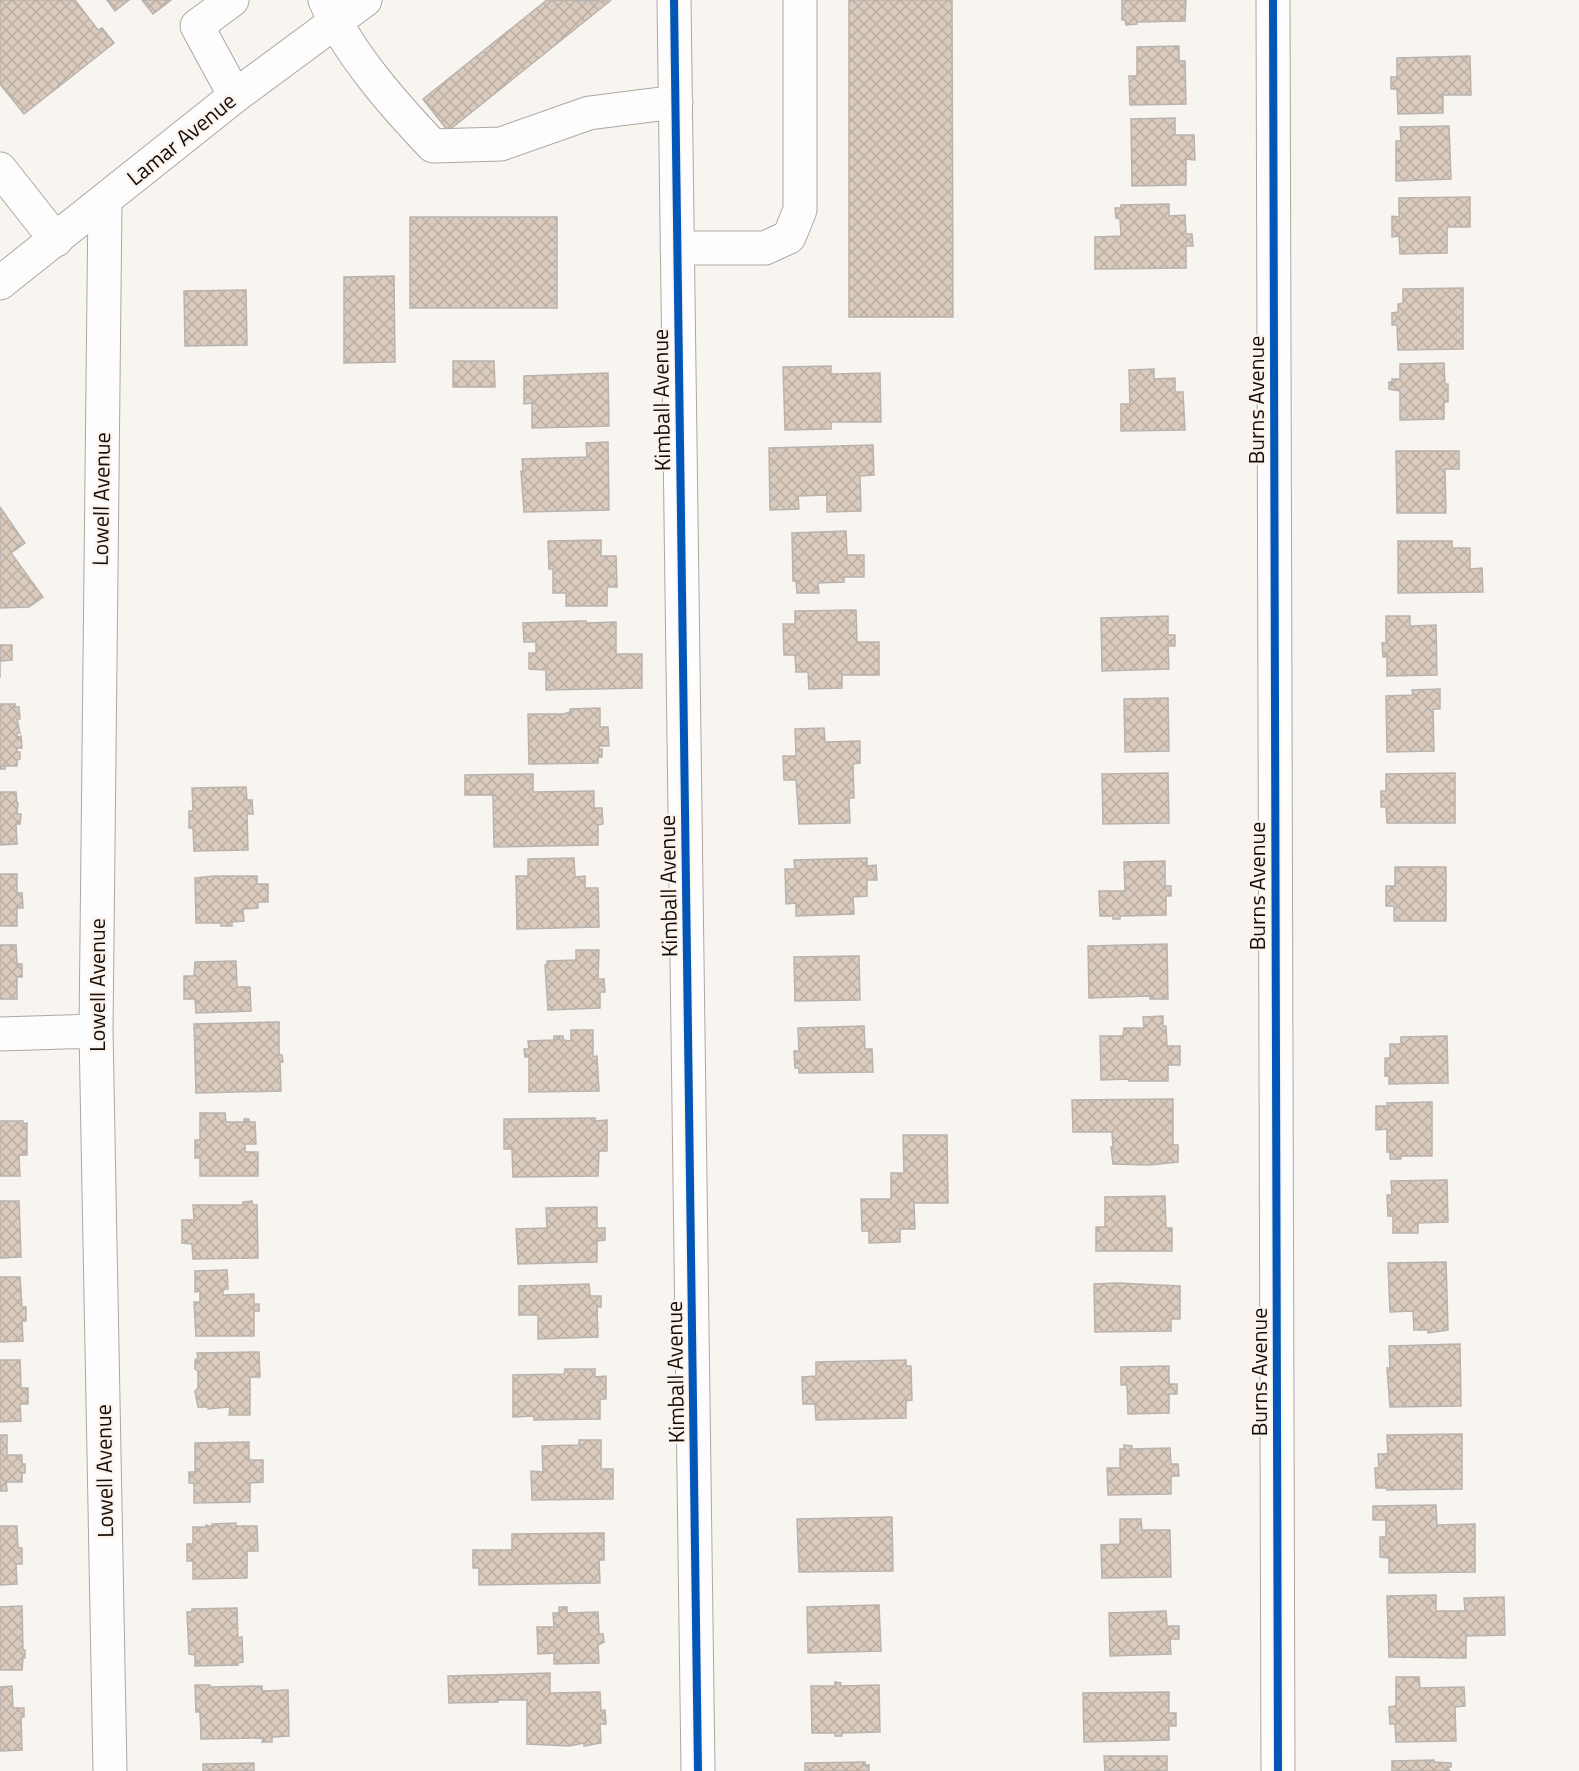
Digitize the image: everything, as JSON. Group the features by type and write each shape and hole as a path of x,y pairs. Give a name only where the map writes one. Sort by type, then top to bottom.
{"street":[{"path":"232,0 197,26 235,96"},
{"name":"Lamar Avenue","path":"0,283 235,96 330,12 365,0"},
{"name":"Kimball Avenue","path":"674,0 698,1771"},
{"path":"677,248 765,248 789,237 800,210 800,0"},
{"name":"Burns Avenue","path":"1273,0 1278,1771"},
{"path":"330,12 395,107 433,146 501,144 590,113 676,102"},
{"path":"0,169 56,240"},
{"name":"Lowell Avenue","path":"105,200 96,1031 110,1771"},
{"path":"0,1034 96,1031"}],"building":[{"path":"0,0 75,0 98,30 102,28 114,43 24,114 0,84"},
{"path":"107,0 129,0 115,11"},
{"path":"142,0 171,0 153,14"},
{"path":"547,0 610,1 448,131 423,99"},
{"path":"849,0 952,0 953,317 849,317"},
{"path":"1122,0 1186,0 1185,21 1137,22 1137,24 1126,25 1125,20 1122,20"},
{"path":"1179,46 1179,61 1185,61 1186,104 1130,105 1129,76 1137,76 1137,47"},
{"path":"1470,56 1471,95 1443,95 1443,113 1398,114 1397,89 1391,89 1391,77 1397,77 1397,58"},
{"path":"1175,118 1175,135 1194,135 1195,160 1186,159 1186,185 1132,186 1131,119"},
{"path":"1449,126 1451,179 1396,181 1396,141 1401,141 1400,127"},
{"path":"1470,197 1470,227 1447,227 1447,253 1400,254 1399,236 1392,237 1392,216 1399,217 1399,198"},
{"path":"1169,204 1169,216 1185,215 1186,234 1192,234 1193,246 1186,246 1186,268 1095,269 1095,237 1121,236 1120,219 1116,218 1115,208 1121,208 1121,205"},
{"path":"410,217 557,217 557,308 410,308"},
{"path":"394,276 395,362 344,363 344,277"},
{"path":"1463,288 1463,349 1398,350 1397,325 1392,325 1392,313 1398,312 1398,304 1403,303 1403,289"},
{"path":"246,290 247,345 185,346 184,291"},
{"path":"453,361 494,361 495,387 453,387"},
{"path":"1444,363 1445,384 1448,384 1448,402 1444,402 1444,419 1400,420 1400,391 1389,389 1389,382 1392,382 1392,379 1400,379 1400,364"},
{"path":"831,366 831,374 880,373 881,422 831,422 831,429 785,430 783,367"},
{"path":"1154,369 1154,379 1175,378 1175,392 1183,392 1185,430 1121,431 1121,404 1130,404 1129,370"},
{"path":"608,373 609,426 532,428 532,403 524,404 524,376"},
{"path":"608,442 609,510 524,512 522,459 587,457 586,443"},
{"path":"873,445 874,475 860,476 861,511 827,512 827,495 798,496 799,509 770,510 769,448"},
{"path":"1396,451 1459,451 1459,469 1445,469 1446,513 1397,513"},
{"path":"0,507 25,543 11,553 43,597 29,607 0,608"},
{"path":"846,531 847,555 864,555 864,577 844,577 844,582 818,583 819,593 797,593 796,581 793,581 792,533"},
{"path":"601,540 601,556 616,556 617,587 607,587 607,606 566,606 566,593 553,593 553,569 549,569 548,541"},
{"path":"1398,541 1452,541 1452,548 1470,548 1470,569 1482,568 1483,592 1398,593"},
{"path":"856,610 857,642 879,642 879,675 842,675 842,688 809,689 808,672 796,672 795,655 784,655 783,624 795,624 795,611"},
{"path":"1168,616 1168,635 1175,635 1175,646 1168,646 1169,669 1102,671 1101,618"},
{"path":"1386,616 1410,616 1410,626 1436,625 1437,675 1387,676 1387,657 1383,657 1382,643 1386,643"},
{"path":"586,621 586,623 616,622 616,654 642,654 642,688 546,690 546,670 529,669 529,653 536,653 536,642 524,642 523,623"},
{"path":"0,645 12,645 12,660 0,661"},
{"path":"1440,689 1440,709 1433,709 1434,751 1387,752 1386,696 1413,695 1412,690"},
{"path":"1168,698 1169,751 1125,752 1124,699"},
{"path":"0,704 15,704 15,707 19,707 20,719 17,719 20,733 17,733 17,737 21,736 22,748 17,748 17,752 20,752 20,759 17,760 17,766 5,766 5,769 0,769"},
{"path":"600,708 600,727 608,727 609,746 599,746 599,750 602,749 602,757 598,757 598,763 529,764 528,714 563,714 570,712 570,709"},
{"path":"824,728 825,742 860,741 860,763 853,764 854,798 849,798 850,823 799,824 796,780 784,780 783,756 796,756 795,729"},
{"path":"1168,773 1169,823 1103,824 1102,774"},
{"path":"1455,773 1455,823 1387,823 1386,807 1381,807 1381,791 1386,791 1386,774"},
{"path":"533,774 533,792 594,791 594,808 602,808 603,824 598,825 598,845 494,847 493,795 465,795 465,775"},
{"path":"246,787 247,800 252,800 253,814 247,814 248,850 194,851 193,828 189,828 189,811 193,811 192,788"},
{"path":"0,792 16,792 17,814 21,814 20,824 16,824 17,844 0,845"},
{"path":"574,858 575,877 585,876 585,888 598,888 599,927 517,929 516,876 528,876 528,859"},
{"path":"867,858 867,866 876,865 877,880 867,880 867,896 853,897 854,914 796,916 796,903 786,904 785,869 795,869 794,860"},
{"path":"1165,861 1165,886 1171,886 1171,896 1166,896 1166,915 1120,916 1120,919 1113,919 1113,916 1100,916 1099,891 1125,891 1124,862"},
{"path":"1395,867 1446,867 1446,921 1394,921 1394,906 1386,906 1386,886 1395,886"},
{"path":"0,874 17,874 17,893 22,893 23,908 17,908 17,926 0,926"},
{"path":"257,876 257,884 268,884 268,902 258,902 258,908 243,909 244,921 232,922 232,926 221,926 221,923 196,923 195,878"},
{"path":"1167,944 1168,999 1150,999 1150,996 1089,998 1088,946"},
{"path":"0,945 16,945 17,964 22,964 22,977 17,977 17,999 0,999"},
{"path":"576,950 599,950 598,979 604,979 605,992 600,992 600,1008 548,1010 545,965 547,961 576,960"},
{"path":"859,956 860,1000 795,1001 794,957"},
{"path":"236,961 237,987 250,987 251,1011 196,1013 195,999 184,999 184,976 194,976 195,962"},
{"path":"1163,1016 1167,1046 1180,1046 1180,1065 1168,1065 1168,1081 1101,1080 1100,1036 1123,1036 1124,1028 1144,1028 1143,1017"},
{"path":"279,1022 279,1055 282,1055 283,1062 280,1062 281,1091 196,1093 194,1024"},
{"path":"864,1026 865,1049 872,1049 873,1072 799,1073 799,1068 795,1068 794,1051 799,1051 798,1028"},
{"path":"571,1030 593,1030 593,1057 597,1056 599,1091 529,1092 529,1057 525,1057 524,1049 529,1049 528,1041 554,1040 554,1036 563,1036 563,1040 571,1041"},
{"path":"1447,1036 1448,1083 1389,1084 1389,1076 1385,1076 1385,1058 1390,1058 1390,1044 1401,1044 1401,1037"},
{"path":"1173,1099 1173,1145 1178,1145 1178,1162 1149,1165 1113,1164 1112,1132 1073,1132 1072,1100"},
{"path":"1432,1102 1432,1156 1401,1156 1401,1159 1390,1159 1390,1152 1387,1152 1387,1129 1376,1130 1376,1106 1388,1106 1387,1103"},
{"path":"200,1113 225,1113 226,1122 244,1122 244,1119 249,1119 249,1122 255,1122 256,1144 245,1144 245,1152 258,1152 258,1176 200,1176 200,1158 195,1158 195,1140 200,1140"},
{"path":"595,1118 595,1121 607,1120 607,1151 599,1151 598,1176 513,1177 512,1149 504,1149 504,1119"},
{"path":"0,1121 27,1123 27,1155 19,1155 20,1176 0,1176"},
{"path":"903,1135 947,1135 948,1203 914,1203 915,1229 900,1229 900,1242 869,1243 869,1231 862,1231 861,1199 891,1199 891,1173 904,1173"},
{"path":"1447,1180 1448,1222 1418,1223 1418,1233 1393,1233 1393,1216 1388,1216 1387,1195 1392,1195 1391,1181"},
{"path":"1165,1196 1166,1228 1172,1228 1172,1251 1096,1251 1096,1227 1105,1227 1105,1197"},
{"path":"0,1201 19,1201 21,1257 0,1258"},
{"path":"252,1201 253,1205 257,1205 258,1258 193,1259 192,1244 182,1243 182,1220 194,1220 193,1205 243,1205 243,1202"},
{"path":"597,1207 597,1228 605,1228 605,1240 597,1241 597,1262 518,1264 516,1229 547,1228 546,1208"},
{"path":"1446,1262 1448,1330 1428,1333 1428,1330 1414,1330 1413,1311 1390,1312 1388,1263"},
{"path":"227,1270 228,1289 223,1290 223,1295 254,1294 254,1304 259,1304 259,1311 254,1311 254,1336 196,1336 194,1302 200,1302 200,1291 195,1292 195,1271"},
{"path":"0,1277 20,1277 22,1307 26,1307 26,1321 22,1321 23,1341 0,1342"},
{"path":"589,1284 590,1296 601,1296 601,1307 597,1307 598,1337 538,1339 538,1315 519,1315 519,1286"},
{"path":"1094,1284 1180,1286 1180,1319 1171,1319 1171,1331 1095,1332"},
{"path":"1460,1344 1461,1406 1390,1407 1387,1368 1390,1368 1389,1346"},
{"path":"259,1352 260,1377 250,1377 250,1415 229,1415 230,1407 208,1409 208,1407 198,1407 195,1391 198,1388 198,1371 195,1369 197,1353"},
{"path":"0,1360 20,1360 21,1388 28,1388 28,1404 20,1404 21,1421 0,1422"},
{"path":"906,1360 906,1366 911,1366 912,1400 906,1401 906,1418 816,1420 815,1404 803,1404 802,1377 816,1376 816,1362"},
{"path":"1169,1366 1169,1384 1177,1384 1177,1394 1169,1394 1169,1413 1128,1414 1127,1385 1121,1385 1121,1367"},
{"path":"565,1369 595,1369 595,1377 606,1376 606,1399 600,1399 600,1419 534,1420 534,1416 513,1417 513,1375 564,1374"},
{"path":"1462,1434 1462,1489 1387,1490 1387,1488 1376,1488 1375,1468 1379,1468 1378,1454 1388,1454 1387,1435"},
{"path":"0,1435 7,1435 7,1455 22,1455 22,1464 25,1464 22,1482 6,1482 7,1491 0,1491"},
{"path":"579,1440 601,1440 601,1469 613,1469 613,1499 532,1500 531,1471 543,1472 542,1446 579,1445"},
{"path":"249,1442 249,1460 263,1460 263,1482 250,1483 250,1502 194,1503 194,1483 189,1483 189,1472 195,1472 195,1443"},
{"path":"1124,1445 1132,1446 1132,1449 1170,1448 1171,1464 1178,1464 1179,1476 1171,1476 1171,1494 1108,1495 1107,1468 1120,1468 1120,1449 1124,1449"},
{"path":"1436,1505 1437,1525 1475,1524 1475,1572 1389,1573 1389,1558 1380,1557 1380,1537 1386,1537 1386,1520 1373,1520 1373,1506"},
{"path":"892,1517 893,1571 799,1572 797,1519"},
{"path":"1120,1519 1141,1519 1142,1530 1170,1530 1171,1577 1102,1578 1101,1545 1120,1544"},
{"path":"236,1523 236,1526 257,1526 258,1551 247,1551 247,1578 193,1579 193,1561 187,1561 187,1544 193,1544 193,1527"},
{"path":"0,1526 17,1526 18,1548 22,1548 22,1564 16,1564 17,1584 0,1585"},
{"path":"604,1533 604,1560 599,1560 600,1583 479,1585 479,1568 473,1568 473,1550 512,1550 512,1534"},
{"path":"1436,1595 1436,1611 1465,1611 1464,1598 1504,1597 1505,1635 1466,1636 1466,1658 1389,1657 1387,1596"},
{"path":"879,1605 881,1651 808,1653 807,1607"},
{"path":"22,1606 25,1658 23,1658 22,1670 0,1670 0,1607"},
{"path":"559,1607 567,1607 567,1613 598,1612 599,1634 603,1634 604,1642 598,1645 599,1663 554,1664 554,1653 538,1654 537,1627 554,1627 553,1613 559,1613"},
{"path":"237,1608 238,1638 242,1637 243,1662 237,1663 238,1665 195,1666 195,1655 189,1654 187,1612 192,1612 192,1609"},
{"path":"1166,1611 1167,1626 1179,1626 1179,1639 1170,1639 1171,1654 1110,1656 1109,1613"},
{"path":"550,1673 550,1693 600,1692 601,1711 605,1710 606,1724 600,1724 601,1743 584,1746 584,1743 570,1746 527,1744 527,1700 449,1703 448,1676"},
{"path":"1396,1677 1419,1677 1420,1688 1464,1687 1465,1706 1455,1707 1456,1741 1396,1742 1395,1724 1390,1724 1389,1707 1396,1706"},
{"path":"835,1682 841,1683 840,1686 879,1685 880,1732 842,1733 842,1736 835,1736 835,1733 812,1733 811,1686 835,1686"},
{"path":"195,1685 262,1686 262,1691 288,1690 289,1736 272,1737 272,1742 262,1742 263,1738 201,1739 200,1712 196,1712"},
{"path":"12,1686 13,1708 24,1708 24,1717 21,1717 22,1750 0,1751 0,1687"},
{"path":"1169,1692 1169,1713 1176,1713 1176,1726 1169,1726 1169,1740 1084,1742 1083,1693"},
{"path":"1104,1756 1167,1756 1167,1771 1105,1771"},
{"path":"1434,1760 1434,1762 1451,1763 1451,1767 1447,1767 1450,1771 1392,1771 1392,1761"},
{"path":"865,1762 865,1765 869,1765 869,1771 805,1771 805,1763"},
{"path":"254,1763 254,1771 203,1771 203,1764"}],"cycle path":[{"path":"674,0 698,1771"},
{"path":"1273,0 1278,1771"}]}
